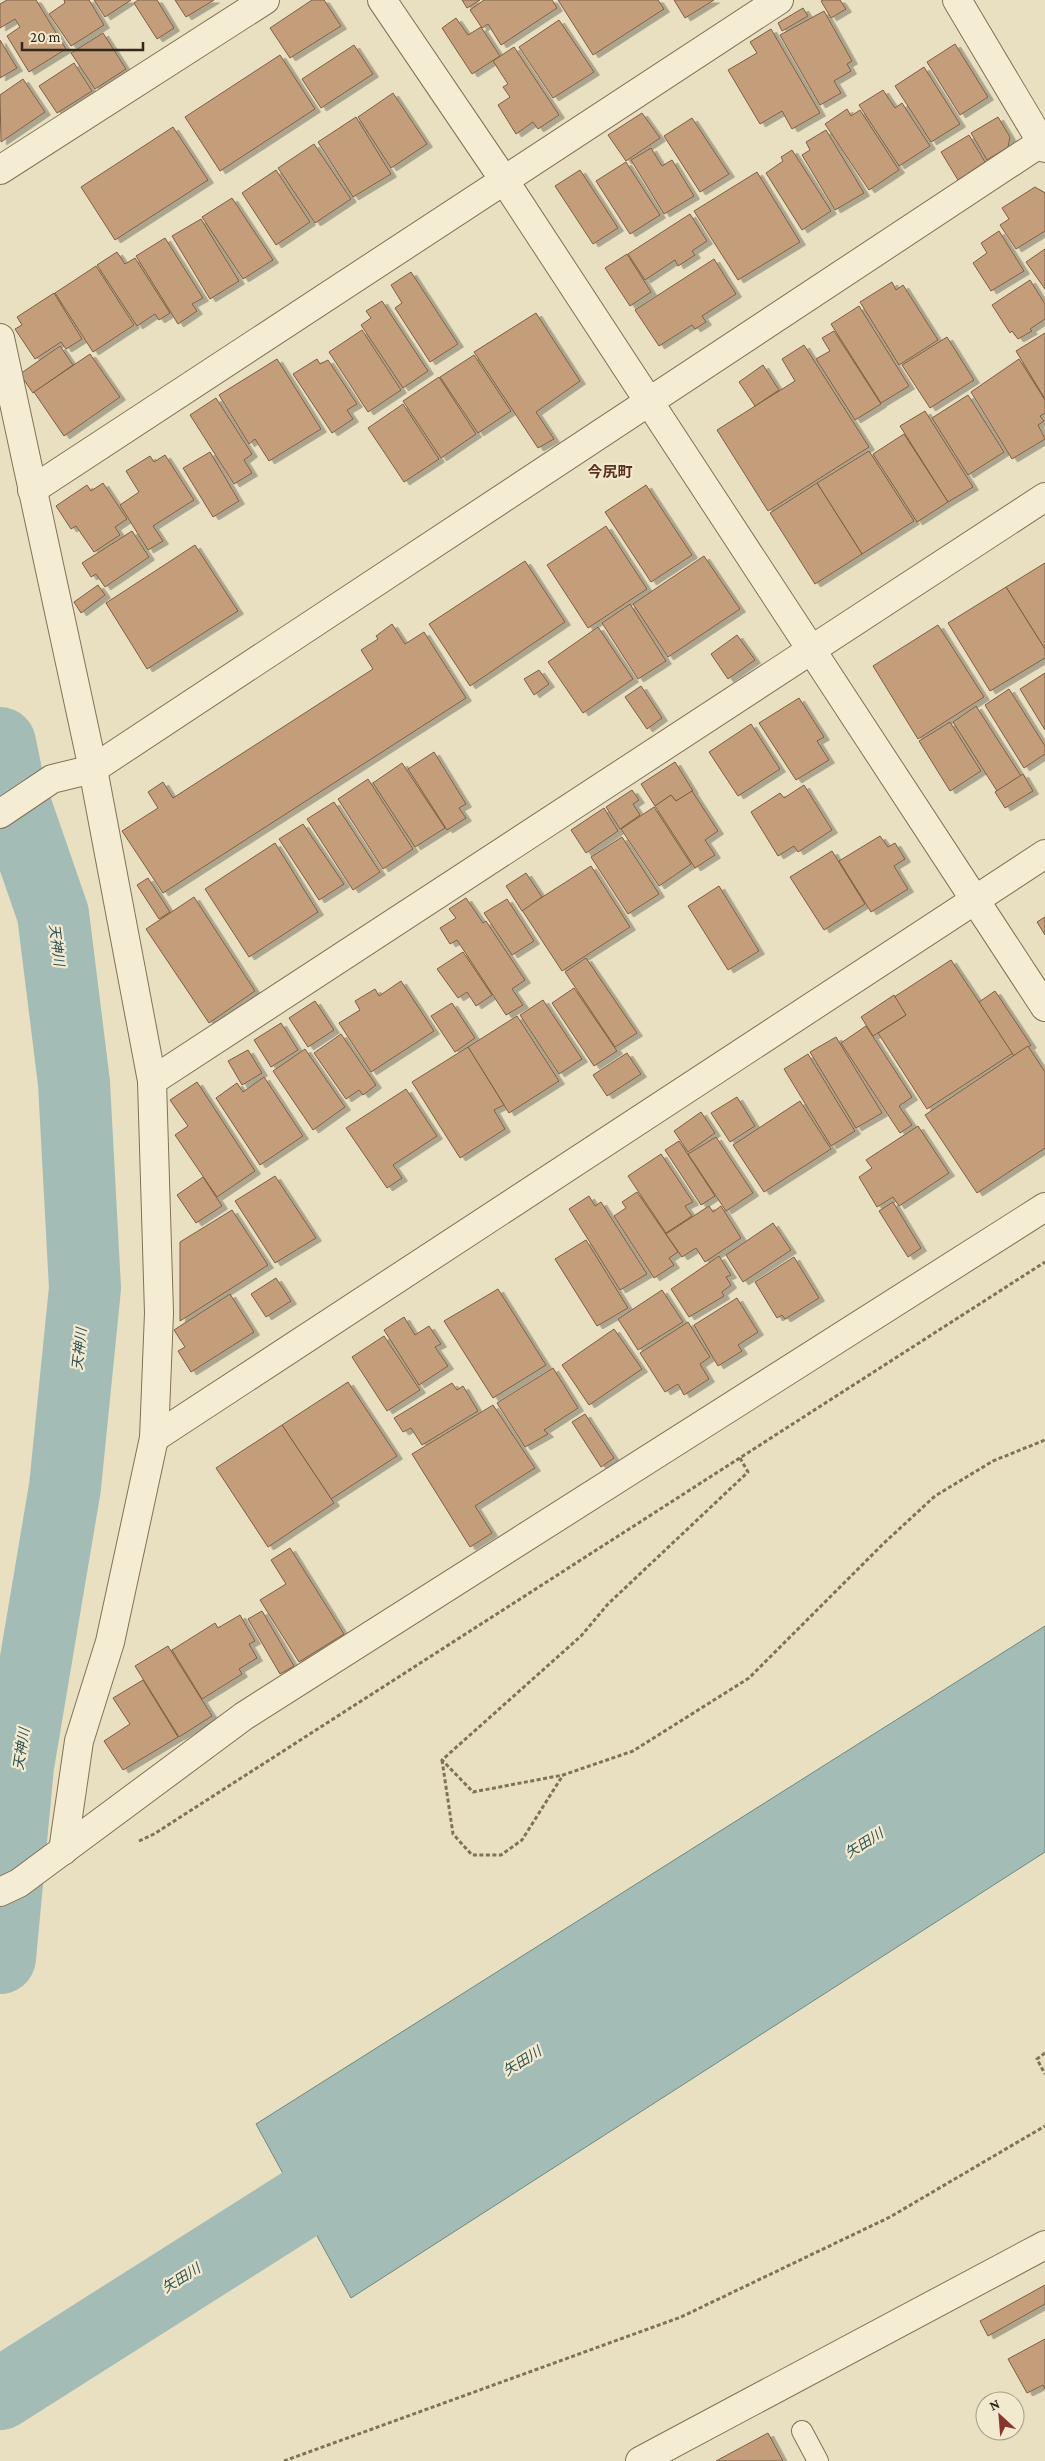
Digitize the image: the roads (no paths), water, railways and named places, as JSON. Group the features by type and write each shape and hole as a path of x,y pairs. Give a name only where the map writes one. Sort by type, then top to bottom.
{"street":[{"path":"0,170 265,0"},
{"path":"382,0 504,180 1045,1007"},
{"path":"32,490 779,0"},
{"path":"0,814 52,779 93,769 1044,143 957,0"},
{"path":"0,338 93,769 152,1081 159,1313 154,1438 110,1642 79,1742 64,1851"},
{"path":"152,1081 1045,497"},
{"path":"154,1438 975,898 1045,854"},
{"path":"10,1887 64,1851 244,1716 1045,1207"},
{"path":"640,2461 1045,2245"}],"lane":[{"path":"802,2431 818,2461"}],"water":[{"path":"1045,1626 1045,1852 351,2298 256,2124"}],"waterway":[{"name":"天神川","path":"0,743 9,787 53,914 74,1083 85,1288 65,1487 18,1766 0,1958"},
{"name":"矢田川","path":"0,2394 385,2150"}],"district":[{"name":"今尻町","path":"610,472"}]}
